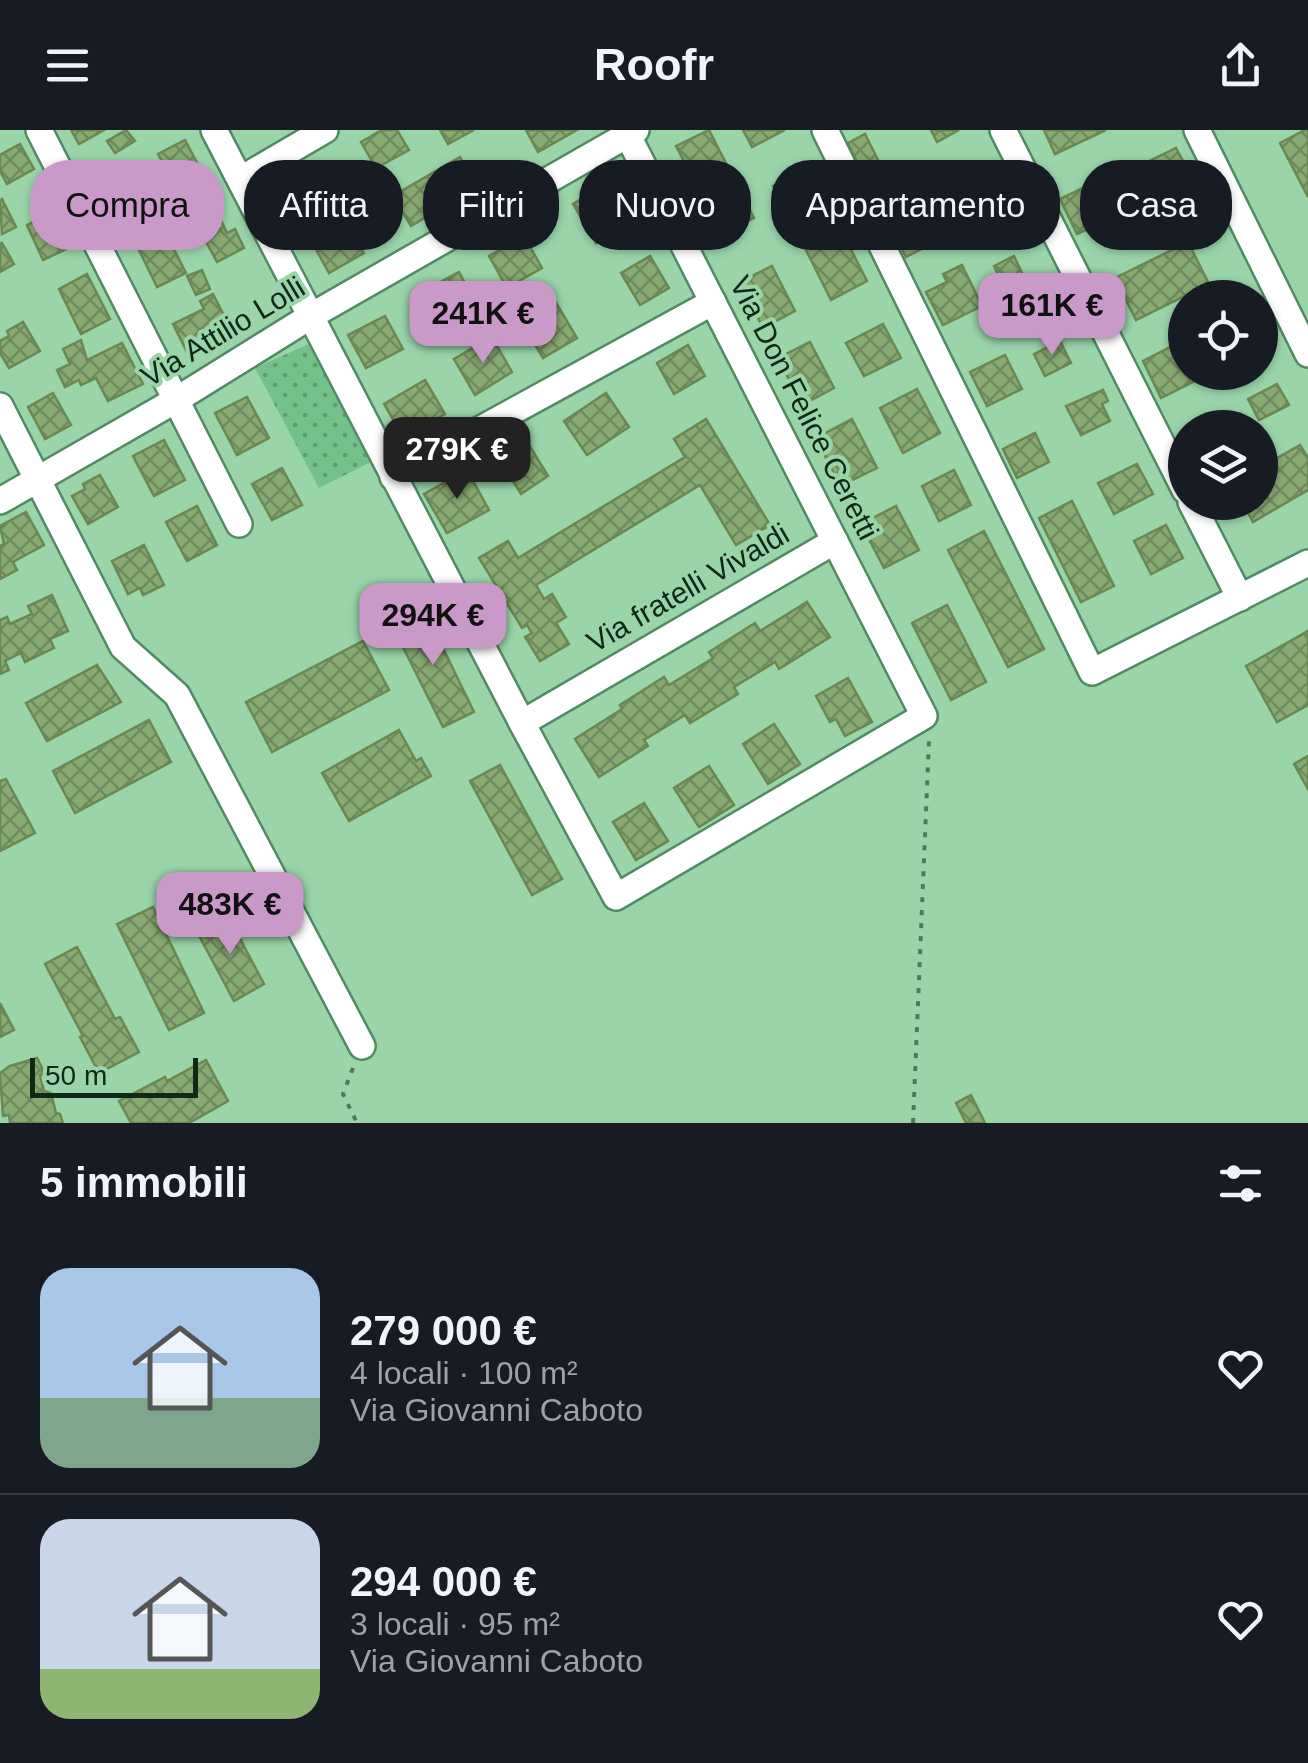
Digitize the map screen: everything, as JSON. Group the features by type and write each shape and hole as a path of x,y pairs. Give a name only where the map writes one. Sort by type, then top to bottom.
{"street":[{"path":"39,130 240,524"},
{"path":"214,130 616,896 924,716"},
{"path":"241,178 325,130"},
{"path":"825,130 1092,672 1308,563"},
{"path":"1003,130 1168,456"},
{"path":"1200,131 1308,354"},
{"name":"Via Attilio Lolli","path":"0,502 630,132"},
{"name":"Via Don Felice Ceretti","path":"630,132 924,716"},
{"path":"393,476 713,302"},
{"path":"0,406 123,647 177,695 362,1046"},
{"path":"1200,520 1240,598"},
{"name":"Via fratelli Vivaldi","path":"522,722 835,541"}],"path":[{"path":"913,1123 931,750 924,716"},
{"path":"358,1123 343,1094 362,1046"}],"green space":[{"path":"311,343 373,461 319,488 255,368"}],"building":[{"path":"71,130 104,130 79,144"},
{"path":"126,130 135,141 115,153 107,141"},
{"path":"382,130 397,130 409,150 391,160 371,160 361,142"},
{"path":"440,130 474,130 448,144"},
{"path":"526,130 577,130 538,152"},
{"path":"709,130 724,160 683,160 676,146"},
{"path":"743,130 785,130 752,147"},
{"path":"931,130 959,130 937,142"},
{"path":"1044,130 1106,130 1055,154"},
{"path":"1308,130 1308,197 1280,143"},
{"path":"865,134 878,160 856,160 848,143"},
{"path":"185,140 196,160 161,160 158,154"},
{"path":"20,144 30,162 30,171 7,184 0,171 0,155"},
{"path":"1176,148 1182,160 1151,160"},
{"path":"423,179 423,219 411,226 403,213 403,190"},
{"path":"1080,189 1080,233 1077,234 1060,199"},
{"path":"0,201 16,227 2,234"},
{"path":"224,227 227,233 235,229 244,248 217,262 211,250 224,250"},
{"path":"0,244 14,264 0,272"},
{"path":"38,250 64,250 43,260"},
{"path":"139,250 174,250 186,273 157,287"},
{"path":"316,250 362,250 364,253 329,273"},
{"path":"500,250 532,250 542,268 507,288 489,256"},
{"path":"806,250 851,250 867,281 831,300"},
{"path":"1172,250 1192,250 1207,280 1168,280 1168,304 1136,320 1115,278"},
{"path":"650,256 669,288 640,305 621,273"},
{"path":"1014,256 1030,290 1010,300 994,266"},
{"path":"962,265 982,306 943,325 926,292 947,282 943,274"},
{"path":"772,266 795,311 763,328 740,282"},
{"path":"202,270 210,289 196,295 187,276"},
{"path":"459,272 478,307 438,328 420,293"},
{"path":"87,274 110,319 81,334 59,289"},
{"path":"213,294 232,331 188,354 173,324 204,309 200,301"},
{"path":"555,301 577,338 543,358 521,321"},
{"path":"385,316 403,349 366,368 348,335"},
{"path":"23,322 40,351 9,368 0,353 0,341 9,336 7,331"},
{"path":"883,324 901,358 864,376 846,343"},
{"path":"492,337 512,372 475,395 454,359"},
{"path":"81,340 87,360 122,343 143,384 108,401 96,378 65,387 57,370 70,364 63,349"},
{"path":"1060,341 1071,363 1045,376 1034,354"},
{"path":"810,342 834,388 802,405 778,358"},
{"path":"688,345 705,376 674,394 657,363"},
{"path":"1168,348 1168,390 1177,390 1161,398 1143,361"},
{"path":"1005,355 1022,389 987,406 970,372"},
{"path":"425,380 445,414 404,438 384,404"},
{"path":"1278,386 1289,405 1278,410 1254,410 1248,399 1265,390 1278,390"},
{"path":"917,389 940,433 903,453 880,408"},
{"path":"1103,390 1108,401 1102,404 1110,421 1081,435 1066,406"},
{"path":"53,393 71,425 45,439 28,407"},
{"path":"606,393 629,427 587,455 564,421"},
{"path":"247,397 269,438 237,455 215,413"},
{"path":"706,419 770,525 736,545 700,485 536,585 544,599 552,594 566,617 556,623 569,644 540,661 525,637 532,633 527,625 522,628 479,558 508,541 518,558 685,457 674,439"},
{"path":"852,419 877,468 840,486 816,438"},
{"path":"1035,433 1049,462 1017,478 1003,449"},
{"path":"164,440 185,480 154,496 133,456"},
{"path":"526,440 548,476 521,494 498,457"},
{"path":"1300,445 1308,458 1308,490 1278,507 1278,458"},
{"path":"1137,464 1153,494 1114,514 1098,483"},
{"path":"282,468 302,505 272,520 252,484"},
{"path":"467,470 489,510 447,533 424,494"},
{"path":"954,470 971,505 939,521 922,486"},
{"path":"100,475 118,507 88,524 72,496"},
{"path":"1072,501 1114,586 1081,602 1039,518"},
{"path":"197,506 217,545 187,561 166,522"},
{"path":"896,506 919,550 884,568 861,524"},
{"path":"26,512 44,545 13,562 17,570 0,579 0,546 4,544 0,526"},
{"path":"1166,525 1183,558 1151,574 1134,541"},
{"path":"984,531 1044,649 1008,667 948,550"},
{"path":"144,545 164,585 143,595 140,588 128,594 112,561"},
{"path":"52,595 68,631 50,639 54,648 25,662 21,653 5,661 9,670 0,674 0,620 7,617 10,624 32,614 28,606"},
{"path":"807,602 830,637 779,669 775,662 734,687 738,694 690,723 685,715 644,740 648,746 599,777 575,739 664,677 669,685 713,658 709,652 755,623 760,631"},
{"path":"947,605 986,682 951,700 912,623"},
{"path":"424,609 474,712 443,727 392,625"},
{"path":"1308,631 1308,705 1277,722 1246,666"},
{"path":"363,641 389,690 272,752 246,702"},
{"path":"97,665 121,702 47,741 26,703"},
{"path":"848,678 872,722 845,736 836,719 830,722 816,696"},
{"path":"149,720 171,762 75,813 53,771"},
{"path":"774,724 800,764 768,784 743,744"},
{"path":"399,730 416,761 421,758 431,776 349,821 322,773"},
{"path":"1308,756 1308,789 1294,764"},
{"path":"500,765 562,879 532,895 470,781"},
{"path":"709,766 734,805 699,827 674,788"},
{"path":"6,779 35,833 0,851 0,781"},
{"path":"644,803 668,841 636,860 613,822"},
{"path":"153,907 204,1013 169,1030 117,924"},
{"path":"227,914 264,984 234,1001 196,930"},
{"path":"77,947 115,1019 120,1017 139,1052 99,1073 45,964"},
{"path":"0,1003 14,1030 0,1037"},
{"path":"37,1058 45,1073 40,1075 44,1091 51,1093 63,1123 10,1123 9,1115 3,1116 0,1073"},
{"path":"206,1060 228,1101 189,1123 131,1123 119,1101"},
{"path":"971,1095 985,1123 966,1123 956,1103"}]}
